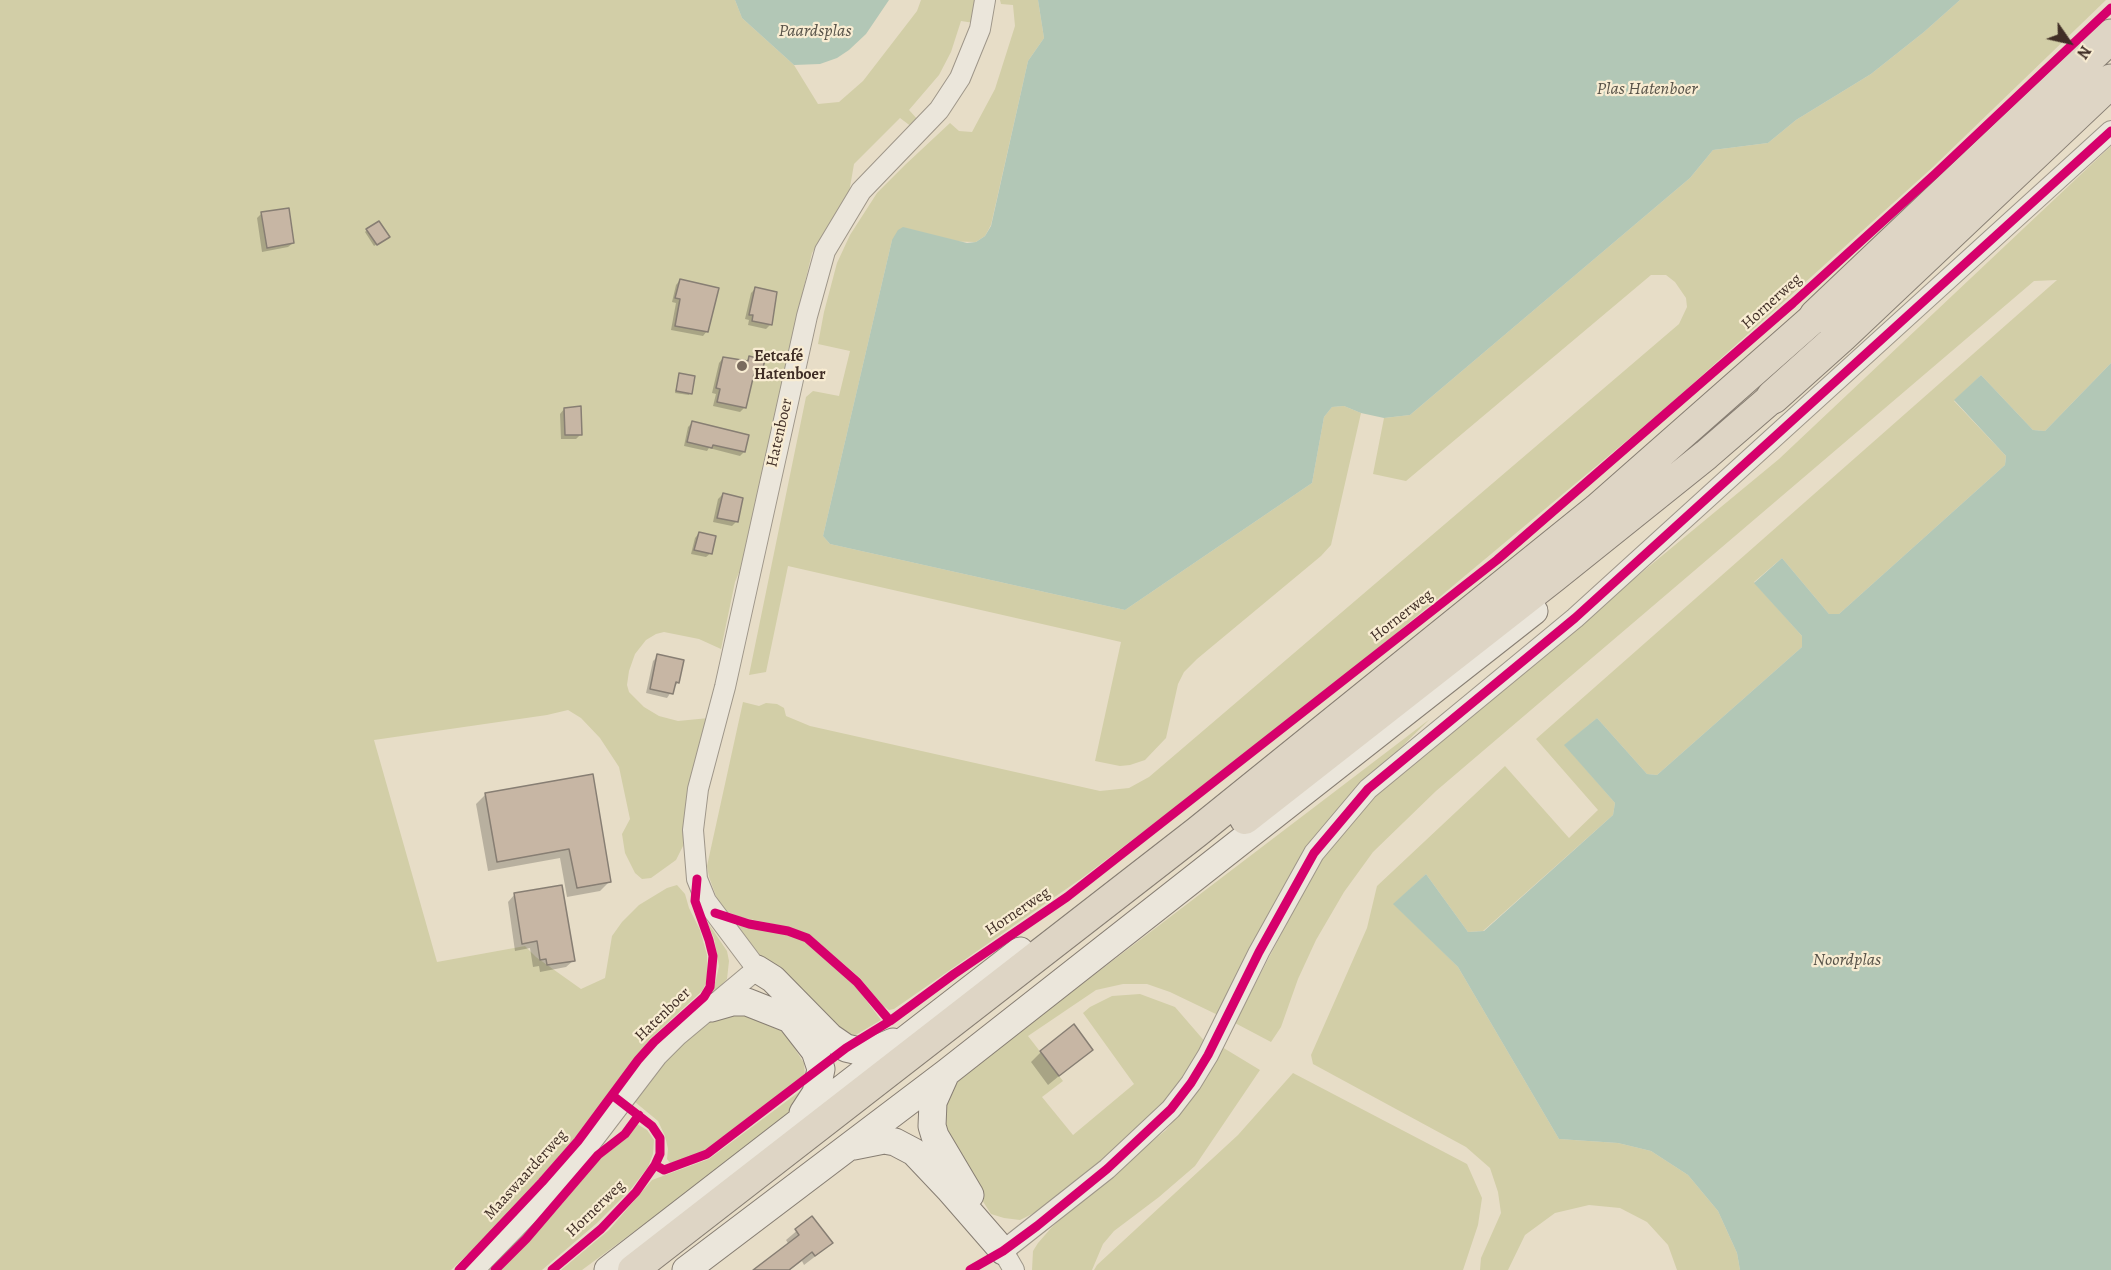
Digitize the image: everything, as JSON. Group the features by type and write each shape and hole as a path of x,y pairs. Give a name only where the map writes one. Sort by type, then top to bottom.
{"highway":[{"name":"Hornerweg","path":"1816,316 2111,36"},
{"path":"1773,397 2111,81"}],"main road":[{"name":"Hornerweg","path":"633,1270 1188,839 1597,509 1816,316"},
{"path":"686,1270 946,1073 1461,670 1564,587 1706,455 1773,397"},
{"path":"661,1270 1452,658 1706,455"},
{"name":"Hornerweg","path":"608,1270 1190,819 1320,731"},
{"path":"757,969 765,986 815,1051 821,1069 816,1093 793,1126"},
{"path":"757,969 773,979 830,1037 846,1048 860,1051 874,1050 913,1033"},
{"path":"711,1008 732,1002 747,1002 790,1019"},
{"path":"946,1073 933,1102 931,1114 935,1136 1009,1260"},
{"path":"847,1148 884,1140 895,1142 914,1152 950,1189 1009,1260"}],"street":[{"name":"Hatenboer","path":"757,969 706,901 697,879 693,830 698,789 724,687 807,316 825,251 861,191 939,110 960,78 980,29 985,0"},
{"path":"1009,1260 1171,1109 1191,1083 1208,1055 1259,952 1314,853 1368,789 1575,618 2111,131"},
{"name":"Maaswaarderweg","path":"474,1270 554,1188 657,1056 678,1035 757,969"}],"shaded area":[{"path":"0,0 735,0 742,18 794,65 818,104 839,102 863,81 917,11 921,0 976,0 974,23 961,21 951,52 939,75 909,110 919,121 912,127 900,118 854,164 849,193 812,253 791,341 775,432 735,582 721,649 699,639 664,632 646,640 635,654 629,671 627,685 629,692 644,707 659,716 678,721 709,718 689,792 684,820 683,846 676,860 651,878 642,879 635,873 625,853 622,834 630,819 619,767 600,738 581,718 568,710 374,740 437,962 525,946 536,957 581,989 605,978 612,936 622,922 639,905 667,888 677,885 685,894 700,930 707,955 707,981 702,991 650,1039 573,1141 495,1228 451,1270 0,1270"},
{"path":"1000,0 1038,0 1044,38 1028,61 991,225 985,236 976,242 892,240 823,536 830,544 1125,610 1312,483 1324,417 1332,407 1344,406 1361,413 1331,545 1184,672 1178,684 1166,738 1145,760 1130,765 1120,766 1095,761 1121,642 788,566 766,672 749,675 806,397 813,391 839,396 850,351 818,344 837,263 850,235 877,193 906,164 950,123 959,131 972,132 995,89 1015,26 1013,5 1001,4"},
{"path":"1960,0 2106,0 1933,167 1667,407 1387,641 1242,757 1082,878 894,1009 889,1010 882,1005 860,978 809,934 740,917 728,912 719,904 707,866 743,702 759,706 766,703 777,704 784,708 786,716 810,726 1100,791 1129,788 1149,777 1679,324 1687,307 1686,298 1675,282 1666,275 1651,275 1406,481 1373,474 1384,418 1410,415 1690,178 1713,150 1768,143 1796,120 1871,74"},
{"path":"2111,146 2111,363 2045,431 2033,430 1981,375 1954,401 2006,456 2005,465 1839,614 1829,614 1782,558 1754,582 1802,636 1802,647 1657,775 1647,774 1597,718 1565,745 1615,803 1613,815 1483,931 1468,932 1426,874 1394,904 1458,967 1559,1139 1618,1143 1651,1151 1688,1175 1718,1211 1737,1253 1740,1270 1677,1270 1668,1245 1647,1222 1620,1208 1589,1205 1555,1213 1525,1235 1508,1270 1480,1270 1481,1258 1501,1213 1498,1192 1490,1168 1466,1147 1313,1064 1311,1055 1367,928 1377,886 1505,766 1569,838 1598,810 1536,739 2057,280 2034,281 1436,791 1373,852 1344,892 1316,940 1298,979 1281,1027 1271,1042 1235,1023 1325,853 1386,784 1779,459"},
{"path":"1430,719 1380,768 1220,1016 1170,992 1147,984 1123,984 1096,990 1028,1036 1063,1081 1042,1097 1073,1135 1134,1084 1083,1013 1090,1007 1112,996 1140,994 1175,1007 1207,1044 1165,1104 1088,1176 1042,1209 1020,1220 991,1214 944,1135 945,1099 960,1077"},
{"path":"706,920 727,951 729,961 727,979 708,1000 719,966 714,938"},
{"path":"730,921 747,927 790,934 805,941 830,960 854,984 881,1020 854,1036 840,1034 786,984"},
{"path":"735,1008 779,1024 804,1063 805,1077 705,1151 679,1162 670,1163 667,1159 668,1149 665,1136 658,1121 635,1102 675,1050 709,1019"},
{"path":"1222,1047 1260,1070 1195,1166 1114,1231 1103,1244 1092,1270 1032,1270 1033,1251 1038,1243 1087,1195 1166,1130 1189,1102"},
{"path":"1293,1073 1467,1164 1482,1198 1478,1225 1463,1270 1094,1270 1238,1135"},
{"path":"807,1086 793,1110 708,1177 582,1270 561,1270 609,1230 652,1180 709,1159"},
{"path":"637,1124 647,1130 654,1140 653,1154 648,1167 631,1189 597,1223 542,1270 498,1270 557,1210 598,1160 627,1138"}],"water":[{"name":"Paardsplas","path":"735,0 889,0 866,34 849,50 837,58 820,64 794,65 742,18"},
{"name":"Plas Hatenboer","path":"1038,0 1960,0 1871,74 1796,120 1768,143 1713,150 1690,178 1410,415 1384,418 1361,413 1344,406 1332,407 1324,417 1312,483 1125,610 830,544 823,536 892,240 898,230 903,227 967,243 976,242 985,236 991,226 1028,61 1044,38"},
{"name":"Noordplas","path":"2111,363 2111,1270 1740,1270 1737,1253 1718,1211 1688,1175 1651,1151 1618,1143 1559,1139 1458,967 1393,904 1426,874 1468,932 1484,931 1613,815 1615,803 1564,745 1597,718 1647,774 1657,775 1802,647 1802,636 1754,583 1782,558 1829,614 1839,614 2005,465 2006,456 1954,400 1981,375 2033,430 2045,431"}],"building":[{"path":"289,208 294,243 267,248 261,212"},
{"path":"379,221 390,237 377,245 366,229"},
{"path":"680,279 719,288 708,332 675,326 680,299 675,298"},
{"path":"755,287 777,292 772,325 752,321 753,315 749,315"},
{"path":"749,356 765,360 761,375 754,374 746,408 717,402 720,389 716,388 723,357 748,361"},
{"path":"679,373 695,376 692,394 676,391"},
{"path":"581,406 582,435 565,435 564,408"},
{"path":"692,421 749,435 745,452 687,442"},
{"path":"723,493 743,498 738,522 717,518"},
{"path":"699,532 716,536 712,554 694,550"},
{"path":"657,654 684,660 679,683 676,682 673,694 650,689"},
{"path":"593,774 611,882 577,888 569,849 497,862 485,793"},
{"path":"562,885 575,961 547,965 546,959 540,960 537,941 522,944 514,893"},
{"path":"1074,1024 1093,1050 1059,1076 1040,1051"},
{"path":"812,1216 833,1243 815,1256 812,1252 789,1270 753,1270 799,1235 795,1229"}],"cycle path":[{"path":"655,1165 664,1170 707,1154 846,1048 890,1021 1067,897 1497,560 1793,303 1935,174 2111,8"},
{"path":"970,1270 1003,1251 1037,1226 1107,1169 1171,1109 1191,1083 1208,1055 1259,952 1314,853 1368,789 1575,618 2111,131"},
{"path":"459,1270 578,1141 654,1042 704,997 710,987 713,956 695,901 697,879"},
{"path":"715,913 807,938 857,982 890,1021"},
{"path":"552,1270 601,1229 636,1192 660,1154 660,1138 652,1126 612,1095"},
{"path":"495,1270 526,1239 598,1155 625,1134 639,1115"}],"place":[{"name":"Eetcafé Hatenboer","path":"742,366"}]}
